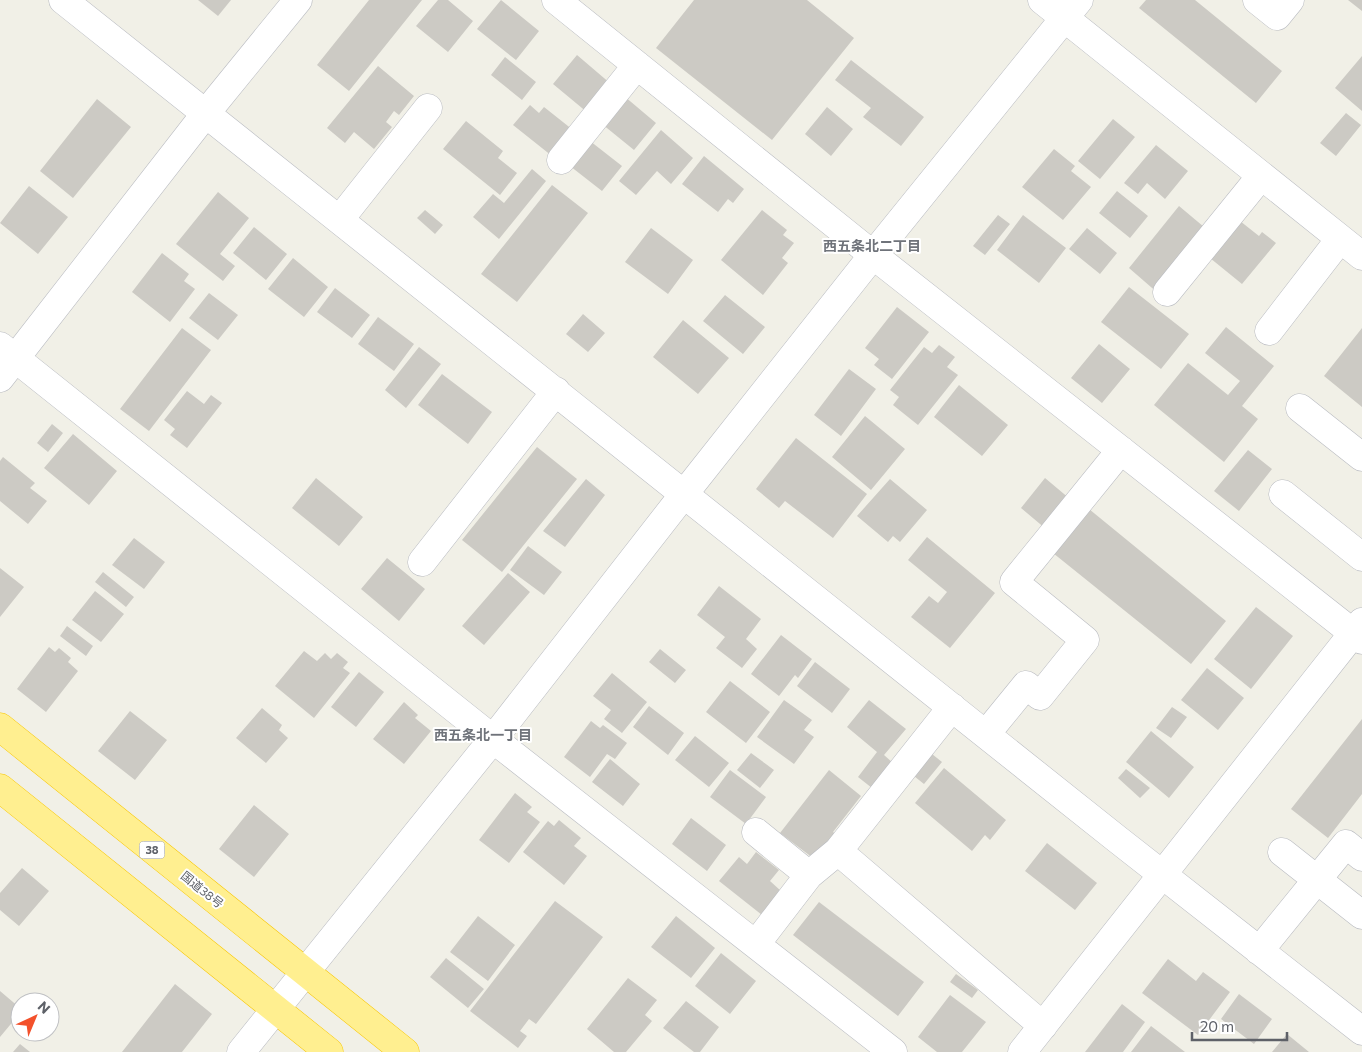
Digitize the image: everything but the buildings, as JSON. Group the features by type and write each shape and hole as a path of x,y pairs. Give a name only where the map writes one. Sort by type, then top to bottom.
{"highway":[{"name":"国道38号","path":"0,727 405,1052"},
{"path":"0,788 329,1052"}],"street":[{"path":"63,0 1163,875 1362,1031"},
{"path":"298,0 5,361 893,1052"},
{"path":"556,0 873,256 1121,450 1359,631 1022,1052"},
{"path":"1042,0 1072,9 1261,176 1362,256"},
{"path":"1257,0 1277,16 1290,0"},
{"path":"241,1052 493,739 684,494 1072,9"},
{"path":"561,160 637,65"},
{"path":"340,219 428,108"},
{"path":"1167,292 1261,176"},
{"path":"1269,331 1340,239"},
{"path":"422,562 556,391"},
{"path":"1300,408 1362,457"},
{"path":"986,734 1026,685 1040,696 1085,640 1014,582 1121,450"},
{"path":"1283,494 1362,557"},
{"path":"756,944 809,875 838,851 952,707"},
{"path":"756,832 809,875"},
{"path":"1259,951 1346,844 1362,857"},
{"path":"838,851 1043,1026"},
{"path":"1282,852 1362,915"}],"district":[{"name":"西五条北二丁目","path":"872,246"},
{"name":"西五条北一丁目","path":"483,735"}]}
